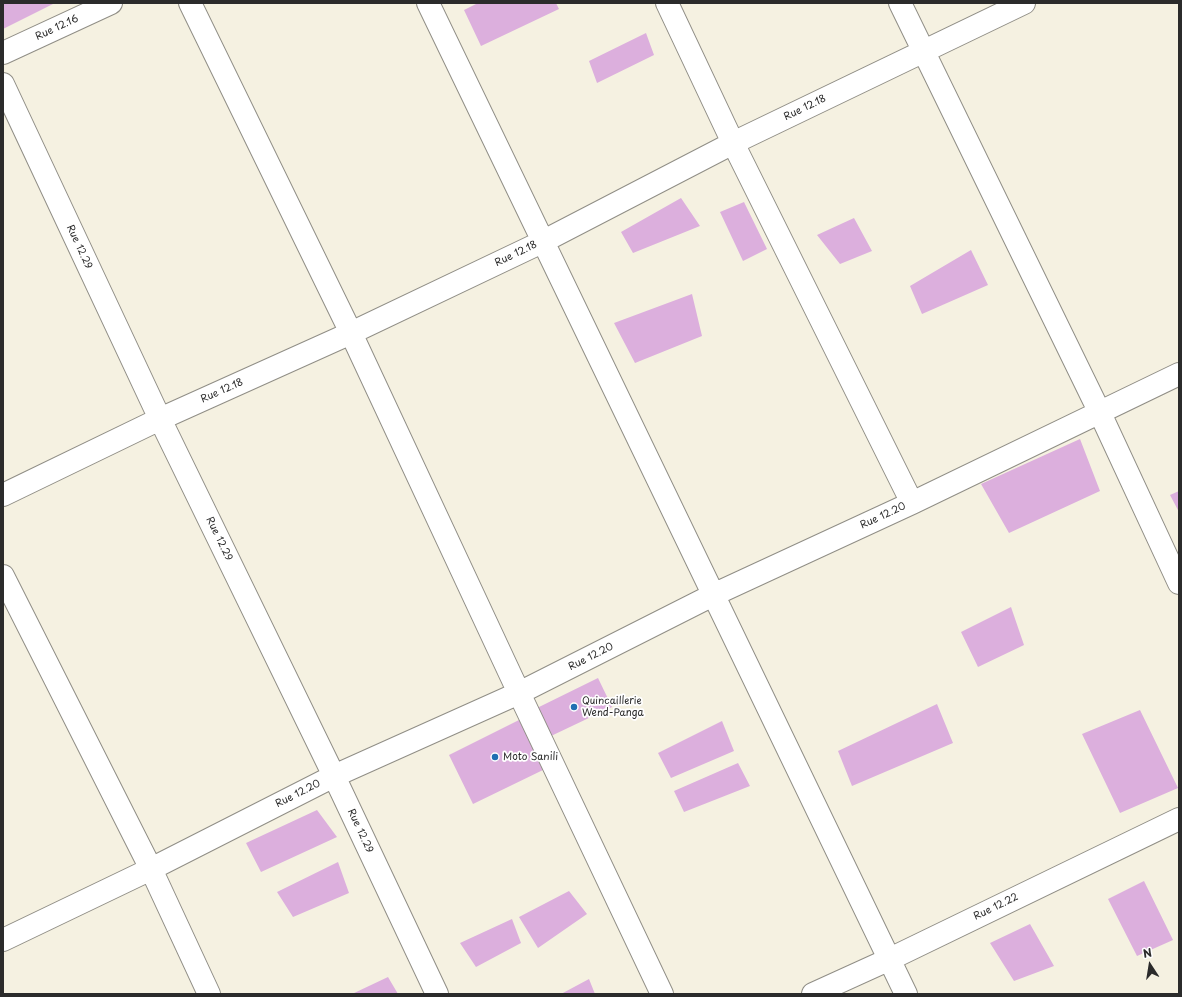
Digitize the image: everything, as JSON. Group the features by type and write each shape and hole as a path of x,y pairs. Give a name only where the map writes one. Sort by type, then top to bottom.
{"street":[{"name":"Rue 12.16","path":"3,53 111,3"},
{"path":"190,3 351,333 519,693 662,994"},
{"path":"428,3 906,994"},
{"path":"667,3 733,143 912,503"},
{"path":"900,3 1100,413 1179,583"},
{"name":"Rue 12.18","path":"3,495 160,419 351,333 542,242 733,143 1024,3"},
{"name":"Rue 12.29","path":"3,84 160,419 334,776 437,994"},
{"name":"Rue 12.20","path":"3,940 151,869 334,776 519,693 714,595 912,503 1179,374"},
{"path":"3,576 151,869 209,994"},
{"name":"Rue 12.22","path":"813,994 890,959 1179,819"}],"building":[{"path":"3,3 55,3 3,29"},
{"path":"478,3 556,3 559,9 481,46 464,10"},
{"path":"646,33 654,55 597,83 589,61"},
{"path":"681,198 700,226 633,253 621,232"},
{"path":"744,202 767,249 743,261 720,212"},
{"path":"854,218 872,251 840,264 817,235"},
{"path":"971,250 988,285 922,314 910,286"},
{"path":"692,294 702,336 635,363 614,323"},
{"path":"1080,439 1100,491 1009,533 981,484"},
{"path":"1179,491 1179,512 1170,495"},
{"path":"1011,607 1024,645 978,667 961,632"},
{"path":"598,678 612,707 551,736 537,708"},
{"path":"937,704 953,743 852,786 838,751"},
{"path":"1140,710 1178,788 1120,813 1082,734"},
{"path":"519,720 543,770 473,804 449,755"},
{"path":"722,721 734,751 671,778 658,753"},
{"path":"738,763 750,786 684,812 674,791"},
{"path":"317,810 337,837 261,872 246,843"},
{"path":"338,862 349,893 293,917 277,892"},
{"path":"1144,881 1173,940 1137,956 1108,899"},
{"path":"569,891 587,914 538,948 519,917"},
{"path":"512,919 521,943 476,967 460,943"},
{"path":"1030,924 1054,966 1014,981 990,943"},
{"path":"388,977 398,994 352,994"},
{"path":"589,979 595,994 561,994"}],"place":[{"name":"Quincaillerie Wend-Panga","path":"574,707"},
{"name":"Moto Sanili","path":"495,757"}]}
